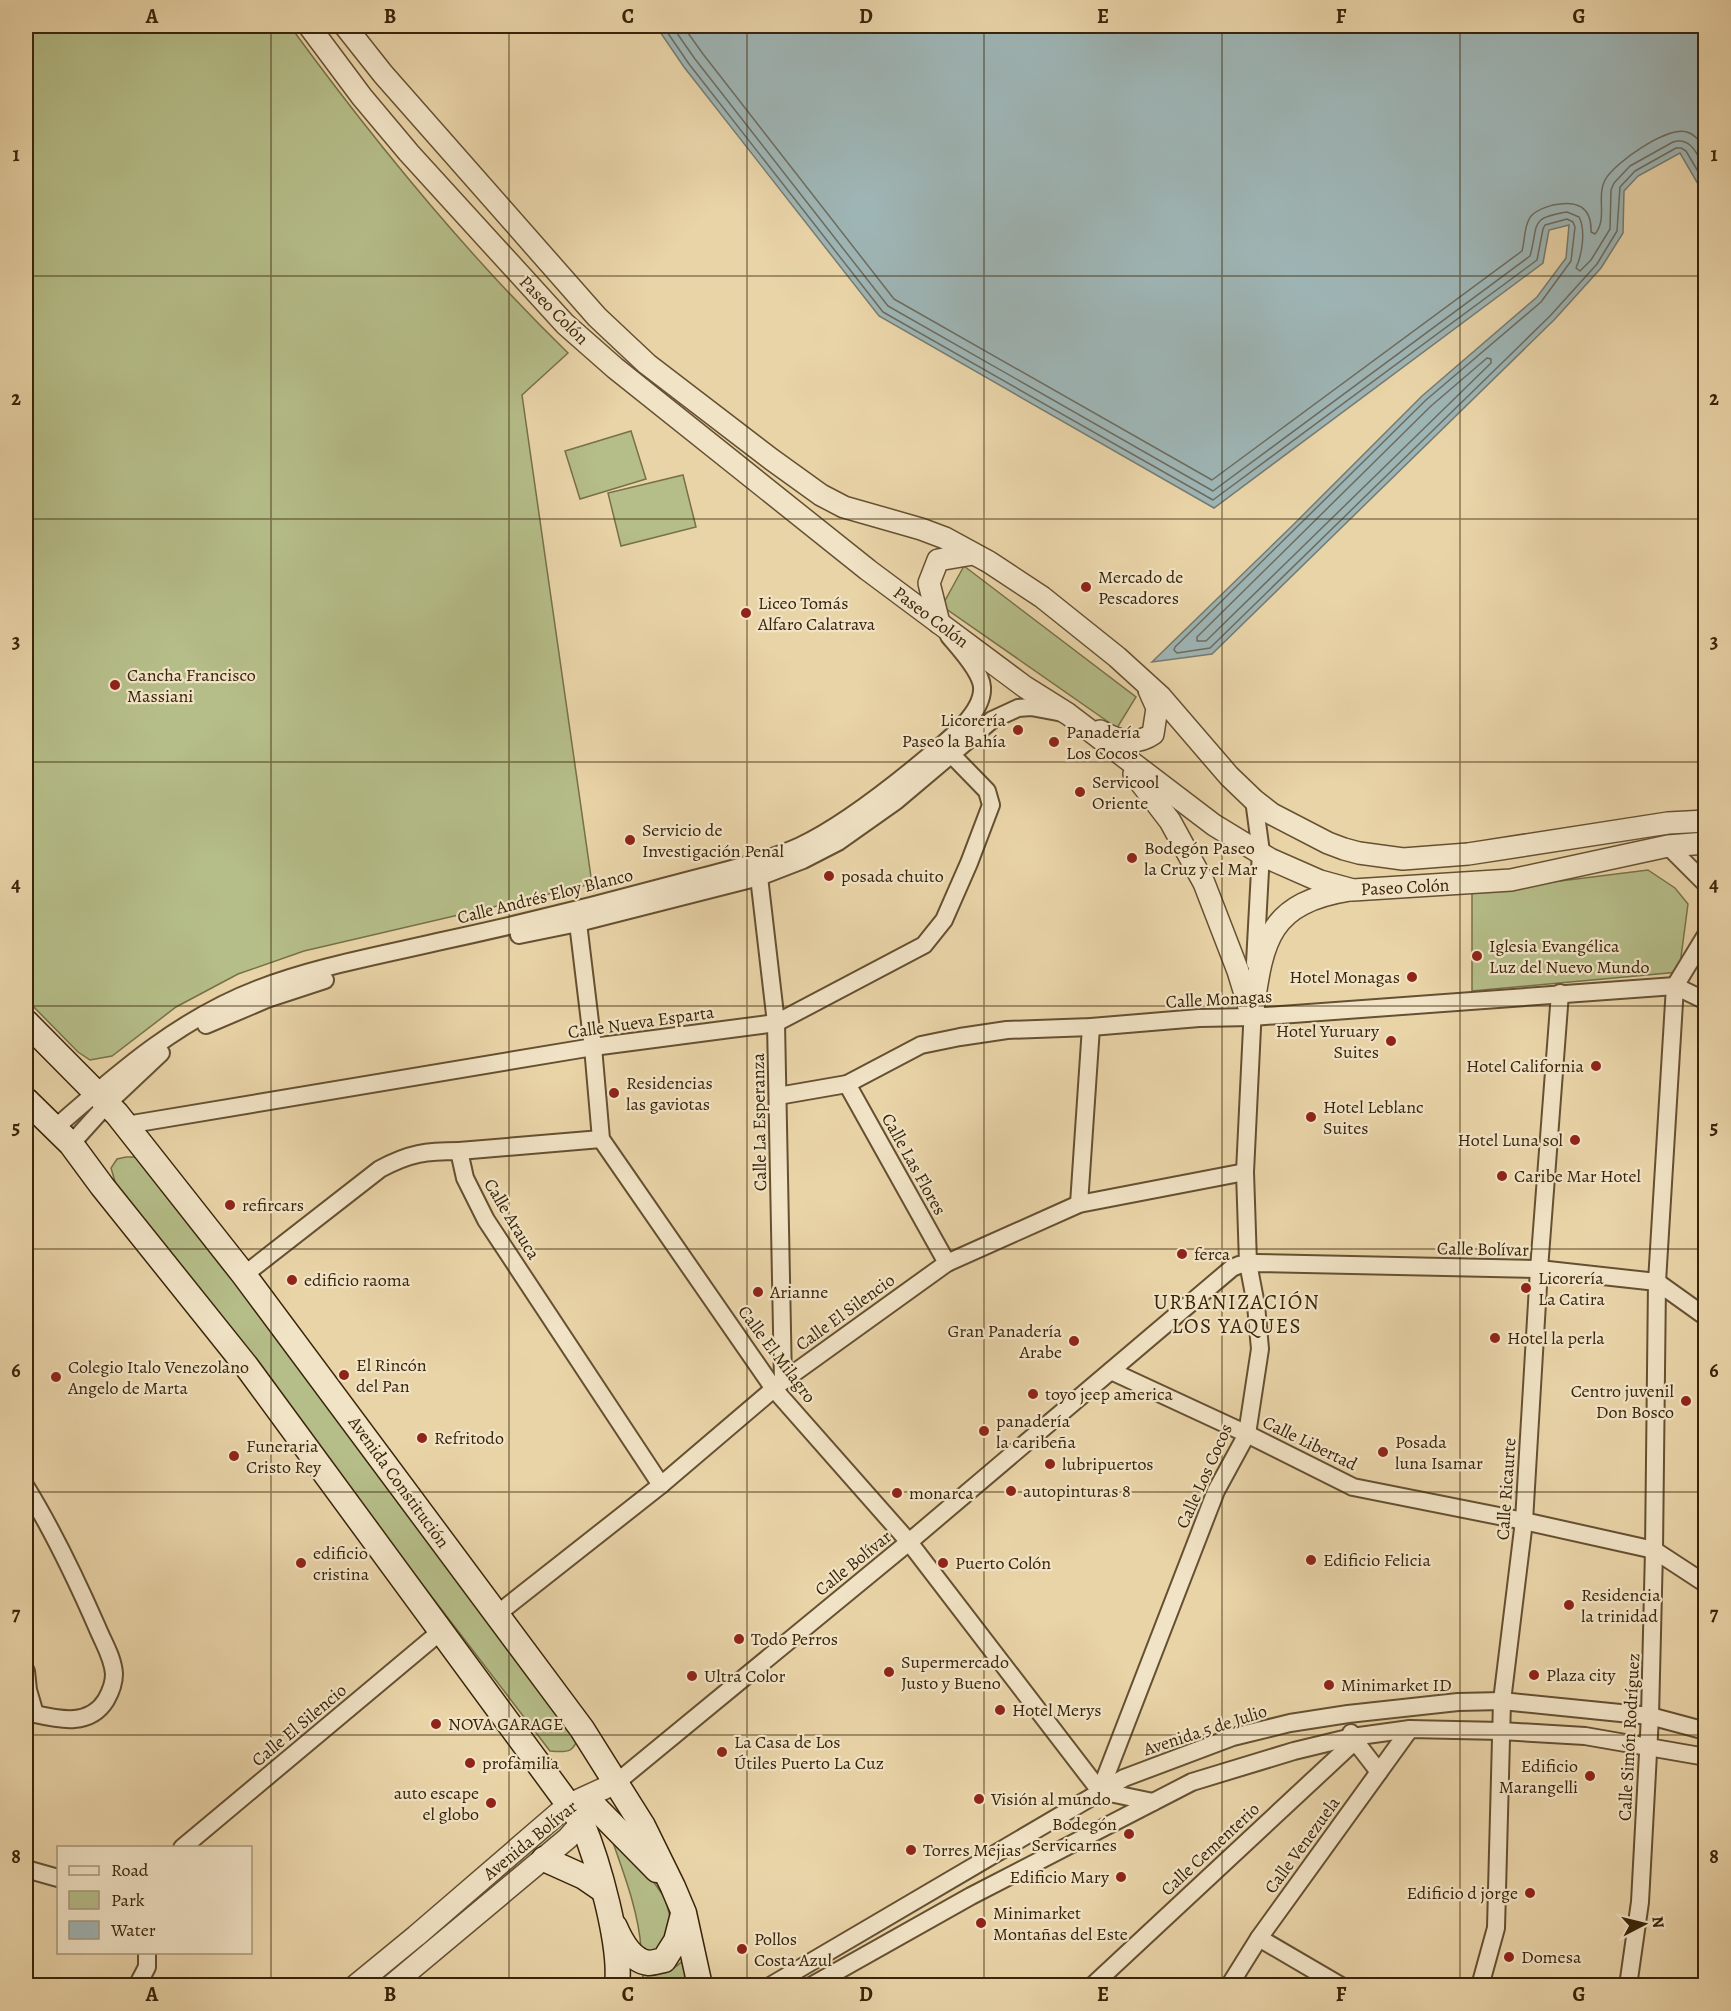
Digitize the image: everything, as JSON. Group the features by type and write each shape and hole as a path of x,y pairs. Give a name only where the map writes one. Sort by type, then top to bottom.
{"main road":[{"name":"Avenida Constitución","path":"26,1022 126,1125 244,1275 582,1729 643,1826 673,1887 684,1913 700,1986"},
{"path":"26,1100 63,1136 247,1367 358,1516 440,1632 582,1811 673,1887"},
{"path":"582,1811 616,1945 617,1986"},
{"path":"544,1859 584,1877 605,1896 616,1930 628,1951 648,1963 664,1960 669,1954 676,1941 684,1913"}],"street":[{"name":"Paseo Colón","path":"309,26 362,97 402,145 565,324 615,368 868,570 1025,687 1068,714 1214,825 1270,859 1299,873 1353,890 1511,880 1668,846 1706,843"},
{"name":"Paseo Colón","path":"345,26 383,74 597,317 647,363 821,495 844,507 934,533 973,554 1042,597 1117,657 1147,685 1254,800 1272,813 1328,843 1359,853 1403,859 1468,854 1668,823 1706,821"},
{"path":"939,623 929,583 938,560 973,554"},
{"name":"Calle Andrés Eloy Blanco","path":"755,870 833,826 896,783 957,734 976,708 983,691 982,682 979,674 939,623"},
{"path":"1068,714 1119,740 1134,742 1144,740 1154,734 1157,720 1157,708 1147,685"},
{"name":"Calle Andrés Eloy Blanco","path":"63,1136 102,1098 157,1055 208,1023 316,982 403,956 576,917 755,870 803,860 838,842 896,801 992,720 1007,711 1031,707 1068,714"},
{"path":"1116,751 1170,821 1204,883 1238,970 1252,1017"},
{"name":"Calle Nueva Esparta","path":"126,1125 593,1047 776,1023 924,945 944,920 991,805 987,791 951,754"},
{"name":"Calle Los Cocos","path":"1100,1791 1216,1491 1247,1434 1260,1349 1256,1305 1248,1263 1245,1172 1261,852 1254,800"},
{"path":"1668,846 1706,884"},
{"name":"Calle La Esperanza","path":"755,870 776,1023 778,1385"},
{"path":"1252,1017 1259,968 1270,936 1277,925 1292,909 1304,903 1331,893 1353,890"},
{"name":"Calle El Milagro","path":"576,917 593,1047 601,1139 778,1385 909,1542 1100,1791"},
{"path":"1675,986 1706,935"},
{"name":"Calle Monagas","path":"778,1096 846,1084 921,1045 1007,1030 1091,1027 1199,1018 1252,1017 1675,986 1706,1001"},
{"name":"Calle Simón Rodríguez","path":"1628,1986 1640,1902 1649,1747 1657,1282 1675,986"},
{"name":"Calle Ricaurte","path":"1480,1986 1496,1928 1502,1701 1524,1521 1539,1269 1560,993"},
{"path":"1079,1204 1091,1027"},
{"name":"Calle Las Flores","path":"846,1084 947,1263"},
{"path":"244,1275 380,1168 403,1156 429,1151 459,1151 601,1139"},
{"name":"Calle Arauca","path":"459,1151 465,1178 486,1220 661,1485"},
{"name":"Calle El Silencio","path":"496,1615 661,1485 778,1385 947,1263 1079,1204 1245,1172"},
{"name":"Calle Bolívar","path":"616,1783 909,1542 1232,1268 1248,1263 1539,1269 1657,1282 1706,1317"},
{"name":"Calle Libertad","path":"1111,1371 1247,1434 1353,1487 1654,1550 1706,1584"},
{"path":"26,1486 87,1605 111,1658 114,1676 110,1693 103,1705 92,1716 58,1719 30,1714 26,1671"},
{"name":"Calle El Silencio","path":"184,1846 440,1632"},
{"name":"Avenida 5 de Julio","path":"770,1986 1124,1778 1233,1737 1290,1723 1348,1714 1428,1705 1502,1701 1650,1716 1706,1731"},
{"path":"1348,1714 1354,1739 1379,1772"},
{"path":"811,1986 971,1896 1192,1782 1294,1750 1410,1729 1585,1736 1706,1757"},
{"name":"Calle Venezuela","path":"1229,1986 1259,1938 1410,1729"},
{"name":"Calle Cementerio","path":"1092,1986 1354,1739"},
{"name":"Avenida Bolívar","path":"355,1986 416,1936 616,1783"},
{"path":"1100,1791 1153,1802"},
{"name":"Avenida Bolívar","path":"391,1986 568,1838 582,1811"},
{"path":"26,1869 57,1878"},
{"path":"1259,1938 1341,1986"},
{"path":"137,1986 147,1967 147,1954"}],"green space":[{"path":"26,26 290,26 354,112 422,195 493,276 568,353 522,395 592,884 304,951 238,974 176,1007 112,1056 90,1060 78,1052 26,999"},
{"path":"631,431 646,479 580,499 565,451"},
{"path":"683,475 696,527 621,546 608,493"},
{"path":"964,566 1136,697 1117,728 942,606"},
{"path":"1648,870 1675,888 1688,904 1679,972 1472,991 1472,892"},
{"path":"140,1157 580,1733 573,1748 562,1752 550,1751 116,1185 111,1168 117,1159"},
{"path":"608,1828 629,1847 665,1898 673,1928 659,1951 651,1953 641,1948 633,1902"},
{"path":"687,1956 696,1985 641,1986 643,1975 668,1971"}],"water":[{"path":"656,26 1705,26 1705,196 1680,153 1638,176 1624,191 1623,233 1601,268 1554,320 1212,654 1152,662 1422,396 1537,297 1566,258 1569,225 1549,230 1543,263 1214,508 879,316 684,67"}],"place":[{"name":"Mercado de Pescadores","path":"1086,587"},
{"name":"Liceo Tomás Alfaro Calatrava","path":"746,613"},
{"name":"Cancha Francisco Massiani","path":"115,685"},
{"name":"Licorería Paseo la Bahía","path":"1018,730"},
{"name":"Panadería Los Cocos","path":"1054,742"},
{"name":"Servicool Oriente","path":"1080,792"},
{"name":"Servicio de Investigación Penal","path":"630,840"},
{"name":"Bodegón Paseo la Cruz y el Mar","path":"1132,858"},
{"name":"posada chuito","path":"829,876"},
{"name":"Iglesia Evangélica Luz del Nuevo Mundo","path":"1477,956"},
{"name":"Hotel Monagas","path":"1412,977"},
{"name":"Hotel Yuruary Suites","path":"1391,1041"},
{"name":"Hotel California","path":"1596,1066"},
{"name":"Residencias las gaviotas","path":"614,1093"},
{"name":"Hotel Leblanc Suites","path":"1311,1117"},
{"name":"Hotel Luna sol","path":"1575,1140"},
{"name":"Caribe Mar Hotel","path":"1502,1176"},
{"name":"refircars","path":"230,1205"},
{"name":"ferca","path":"1182,1254"},
{"name":"edificio raoma","path":"292,1280"},
{"name":"Licorería La Catira","path":"1526,1288"},
{"name":"Arianne","path":"758,1292"},
{"name":"Hotel la perla","path":"1495,1338"},
{"name":"Gran Panadería Arabe","path":"1074,1341"},
{"name":"El Rincón del Pan","path":"344,1375"},
{"name":"Colegio Italo Venezolano Angelo de Marta","path":"56,1377"},
{"name":"toyo jeep america","path":"1033,1394"},
{"name":"Centro juvenil Don Bosco","path":"1686,1401"},
{"name":"panadería la caribeña","path":"984,1431"},
{"name":"Refritodo","path":"422,1438"},
{"name":"Posada luna Isamar","path":"1383,1452"},
{"name":"Funeraria Cristo Rey","path":"234,1456"},
{"name":"lubripuertos","path":"1050,1464"},
{"name":"autopinturas 8","path":"1011,1491"},
{"name":"monarca","path":"897,1493"},
{"name":"Edificio Felicia","path":"1311,1560"},
{"name":"edificio cristina","path":"301,1563"},
{"name":"Puerto Colón","path":"943,1563"},
{"name":"Residencia la trinidad","path":"1569,1605"},
{"name":"Todo Perros","path":"739,1639"},
{"name":"Supermercado Justo y Bueno","path":"889,1672"},
{"name":"Plaza city","path":"1534,1675"},
{"name":"Ultra Color","path":"692,1676"},
{"name":"Minimarket ID","path":"1329,1685"},
{"name":"Hotel Merys","path":"1000,1710"},
{"name":"NOVA GARAGE","path":"436,1724"},
{"name":"La Casa de Los Útiles Puerto La Cuz","path":"722,1752"},
{"name":"profamilia","path":"470,1763"},
{"name":"Edificio Marangelli","path":"1590,1776"},
{"name":"Visión al mundo","path":"979,1799"},
{"name":"auto escape el globo","path":"491,1803"},
{"name":"Bodegón Servicarnes","path":"1129,1834"},
{"name":"Torres Mejias","path":"911,1850"},
{"name":"Edificio Mary","path":"1121,1877"},
{"name":"Edificio d jorge","path":"1530,1893"},
{"name":"Minimarket Montañas del Este","path":"981,1923"},
{"name":"Pollos Costa Azul","path":"742,1949"},
{"name":"Domesa","path":"1509,1957"}],"district":[{"name":"URBANIZACIÓN LOS YAQUES","path":"1237,1314"}]}
